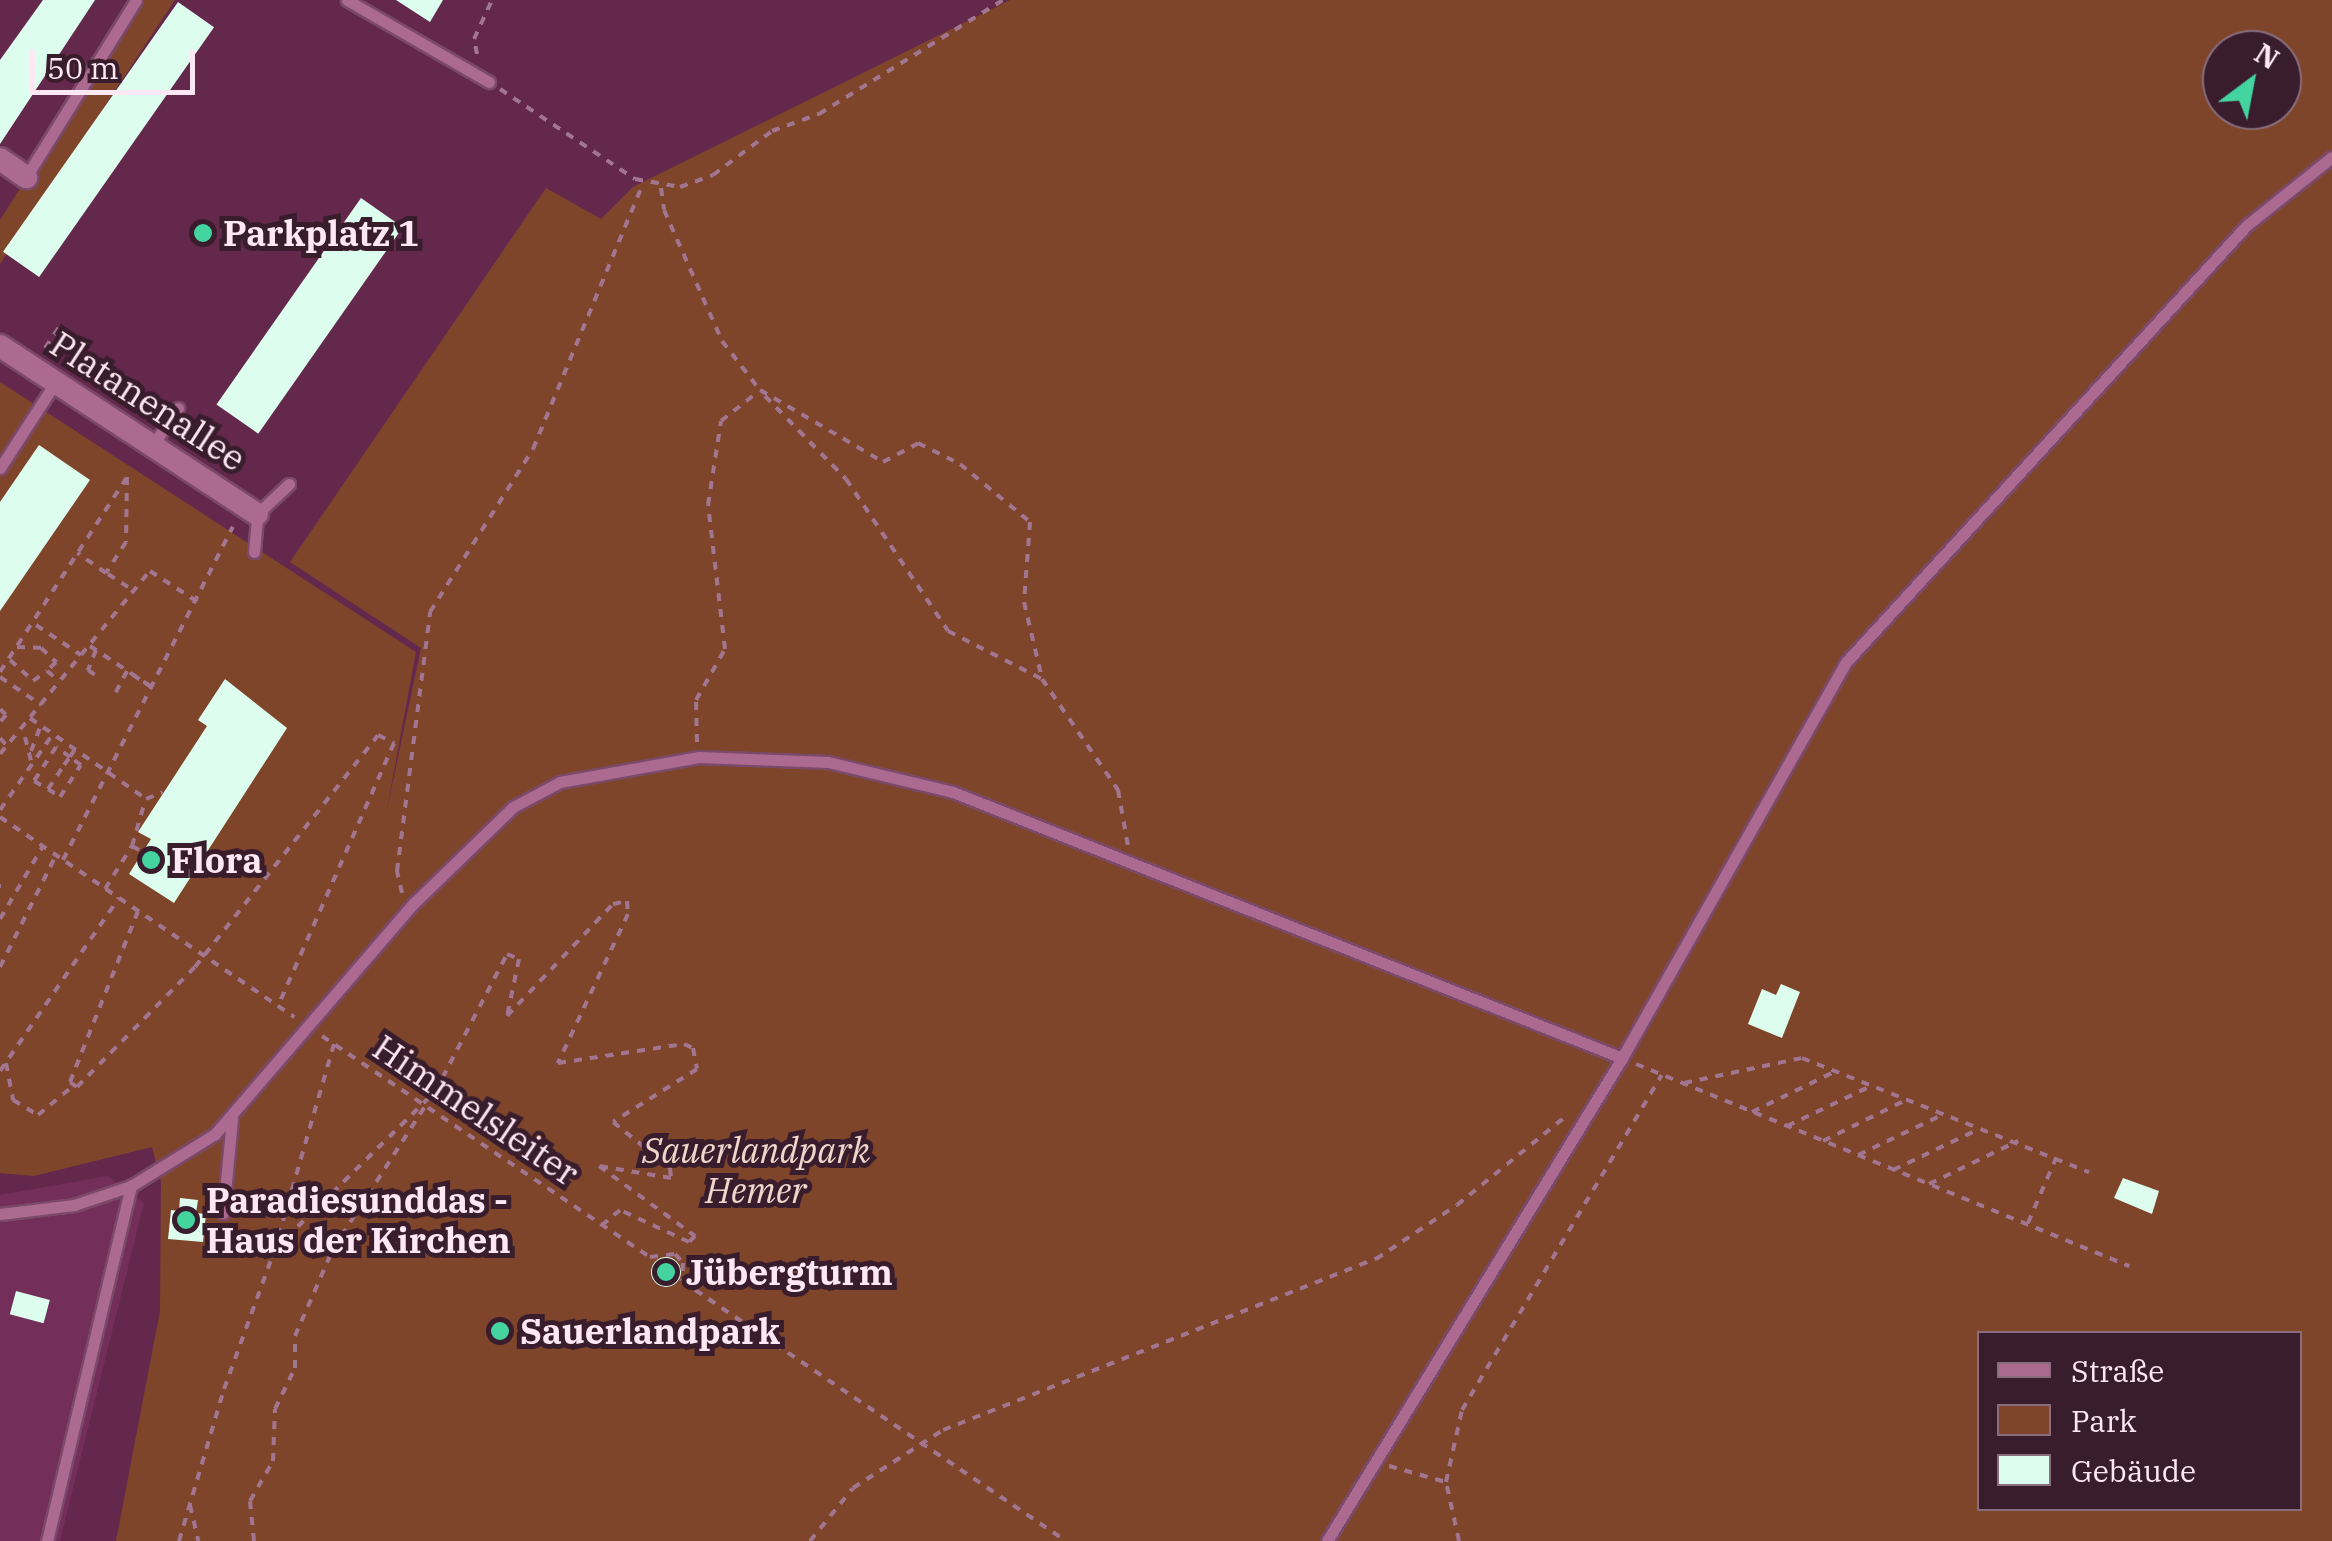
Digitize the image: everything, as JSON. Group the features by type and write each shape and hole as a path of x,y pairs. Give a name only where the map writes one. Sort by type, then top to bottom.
{"street":[{"path":"0,160 26,177"},
{"name":"Platanenallee","path":"0,346 249,508"}],"lane":[{"path":"26,177 136,0"},
{"path":"347,0 488,82"},
{"path":"1327,1541 1602,1092 1847,661 2247,225 2332,157"},
{"path":"0,468 55,383"},
{"path":"152,446 178,408"},
{"path":"254,552 249,508 289,484"},
{"path":"0,1214 74,1205 131,1186 232,1119 413,904 492,822 560,782 699,757 828,762 910,779 1128,860 1622,1058"},
{"path":"223,1212 232,1119"},
{"path":"47,1541 131,1186"}],"path":[{"path":"492,0 474,39 488,82 643,184 660,187 705,180 772,131 819,114 1003,0"},
{"path":"397,871 430,612 533,449 643,184"},
{"path":"660,187 664,210 722,341 760,390 846,479 948,631 1042,679"},
{"path":"760,390 883,462 918,443 960,464 1030,522 1024,602 1042,679 1118,790 1128,860"},
{"path":"699,757 692,717 724,649 708,505 721,421 760,390"},
{"path":"40,705 0,675 127,477 126,542 106,573"},
{"path":"63,860 249,508"},
{"path":"78,554 133,590"},
{"path":"0,754 150,571 198,602"},
{"path":"36,624 81,655"},
{"path":"89,645 153,688"},
{"path":"9,659 32,681 56,662 42,648 16,647"},
{"path":"96,650 88,670 100,678"},
{"path":"47,671 60,681"},
{"path":"116,692 126,671"},
{"path":"0,709 6,714 0,722"},
{"path":"30,718 110,770 146,800 163,792"},
{"path":"31,751 41,726"},
{"path":"53,734 0,814 258,993"},
{"path":"6,1063 13,1100 38,1114 74,1085 204,956 378,734 394,743 278,1006"},
{"path":"0,738 7,746"},
{"path":"26,738 32,765"},
{"path":"56,747 80,764 60,797 34,780 46,762 56,747"},
{"path":"48,789 75,749"},
{"path":"38,757 46,762"},
{"path":"105,889 132,846 145,801"},
{"path":"1,922 42,846"},
{"path":"132,846 142,852"},
{"path":"0,967 56,855"},
{"path":"0,1071 119,898"},
{"path":"275,1248 418,1102 435,1092 507,954 519,959 507,1016 617,901 628,902 558,1063 684,1044 692,1048 697,1069 613,1122 670,1168 671,1178 599,1166 695,1236 689,1242 620,1210 602,1226"},
{"path":"0,909 7,914"},
{"path":"74,1085 138,911"},
{"path":"180,1541 275,1248 334,1044"},
{"name":"Himmelsleiter","path":"343,1051 652,1260 675,1254 682,1263 682,1282 922,1441"},
{"path":"1622,1058 2129,1266"},
{"path":"1682,1083 1786,1058 1838,1070 2090,1172"},
{"path":"1752,1112 1838,1070"},
{"path":"1458,1541 1446,1482 1462,1410 1662,1075"},
{"path":"1787,1126 1874,1084"},
{"path":"810,1541 853,1488 922,1441 1025,1394 1376,1260 1602,1092"},
{"path":"1822,1141 1910,1099"},
{"path":"254,1541 250,1501 273,1461 275,1409 295,1368 294,1336 333,1249 425,1106"},
{"path":"1858,1155 1946,1113"},
{"path":"1893,1170 1982,1127"},
{"path":"1929,1184 2018,1142"},
{"path":"2027,1225 2056,1158"},
{"path":"922,1441 1066,1541"},
{"path":"1377,1458 1396,1470 1446,1482"},
{"path":"190,1506 198,1541"}],"shaded area":[{"path":"107,1176 144,1203 60,1541 0,1541 0,1195"}],"green space":[{"path":"140,0 175,0 0,264 0,220"},
{"name":"Sauerlandpark Hemer","path":"1010,0 2332,0 2332,1541 116,1541 160,1311 161,1182 152,1147 34,1176 0,1173 0,382 416,652 386,814 421,648 290,562 546,188 601,219 633,187"}],"building":[{"path":"43,0 95,0 0,144 0,60"},
{"path":"396,0 443,0 430,22"},
{"path":"178,2 214,27 39,277 3,252"},
{"path":"361,198 403,227 258,434 216,404"},
{"path":"39,445 90,480 0,611 0,502"},
{"path":"225,679 287,728 174,903 129,874 151,839 138,832 207,726 198,720"},
{"path":"1781,984 1800,992 1782,1038 1748,1024 1762,989 1776,995"},
{"path":"2123,1178 2159,1191 2152,1214 2114,1198"},
{"path":"180,1198 198,1200 196,1213 206,1214 203,1242 168,1239 171,1210 179,1211"},
{"name":"Jübergturm","path":"666,1257 677,1261 681,1272 677,1283 666,1287 655,1283 651,1272 655,1261"},
{"path":"16,1291 50,1300 44,1323 10,1314"}],"place":[{"name":"Parkplatz 1","path":"203,233"},
{"name":"Flora","path":"151,860"},
{"name":"Paradiesunddas - Haus der Kirchen","path":"186,1220"},
{"name":"Jübergturm","path":"666,1272"},
{"name":"Sauerlandpark","path":"500,1331"}]}
